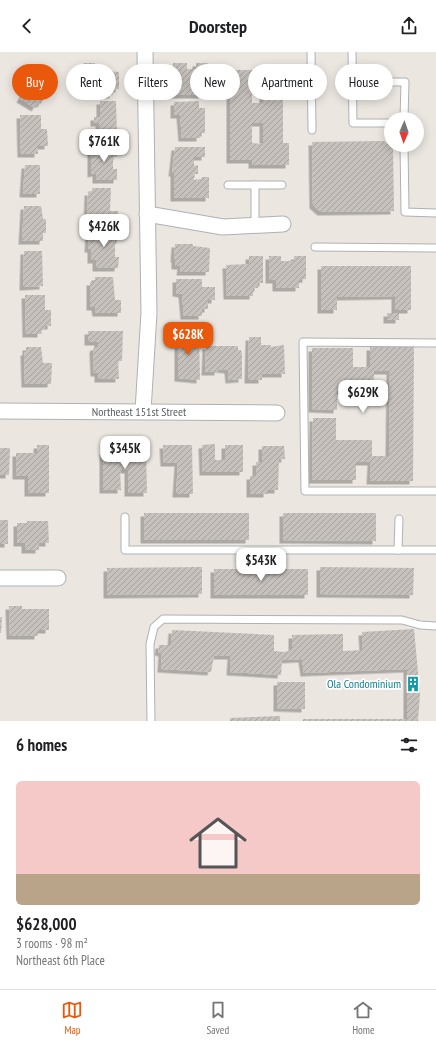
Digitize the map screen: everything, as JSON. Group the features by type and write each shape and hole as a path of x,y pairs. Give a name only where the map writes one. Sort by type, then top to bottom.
{"street":[{"path":"143,411 149,313 145,52"},
{"path":"147,214 223,227 283,224"},
{"name":"Northeast 151st Street","path":"0,411 277,413"},
{"path":"0,578 58,578"}],"lane":[{"path":"311,52 312,130"},
{"path":"352,52 352,64"},
{"path":"393,82 404,82 404,112"},
{"path":"353,100 353,123 384,123"},
{"path":"404,152 405,212 436,213"},
{"path":"228,185 282,184"},
{"path":"255,185 255,225"},
{"path":"315,247 436,248"},
{"path":"436,342 303,342 305,491 436,491"},
{"path":"125,517 125,550 436,550"},
{"path":"398,550 399,519"},
{"path":"151,721 150,644 154,627 163,619 402,620 420,625 436,626"}],"building":[{"path":"95,63 95,64 84,64"},
{"path":"187,63 187,69 190,69 190,95 182,95 182,64 173,64"},
{"path":"196,63 208,64 196,64"},
{"path":"240,70 248,70 248,100 252,100 252,103 263,103 263,100 283,100 283,143 289,143 289,165 252,165 252,160 230,160 230,100 240,100","holes":["252,123 263,123 263,144 252,143"]},
{"path":"116,72 119,72 119,89 116,89"},
{"path":"22,100 43,100 41,104 38,103 35,108"},
{"path":"100,101 116,101 117,137 100,137 99,123 94,123 94,117 100,117"},
{"path":"199,101 199,108 205,108 205,133 200,133 200,138 182,138 180,115 174,115 174,102"},
{"path":"20,115 41,115 41,129 47,129 48,146 38,146 38,154 21,154"},
{"path":"384,141 384,152 393,152 394,211 321,212 313,205 312,142"},
{"path":"97,146 117,146 117,157 113,157 113,169 117,169 117,180 96,180 96,173 91,174 91,150 97,150"},
{"path":"175,147 205,147 205,157 194,157 194,166 198,165 198,174 194,174 194,180 201,179 202,177 209,177 209,198 174,198 174,173 172,173"},
{"path":"25,165 40,165 40,194 23,194"},
{"path":"92,188 111,188 110,211 118,211 118,223 87,222 88,192 92,192"},
{"path":"24,206 41,206 43,219 46,219 46,233 43,233 43,241 22,241"},
{"path":"89,231 120,231 120,240 115,240 115,257 119,257 118,268 96,268 96,260 91,260 91,249 88,249"},
{"path":"175,244 193,244 193,246 210,248 209,272 180,272 181,266 175,266"},
{"path":"24,251 42,251 43,286 23,287"},
{"path":"249,256 263,256 263,283 258,283 258,288 253,288 253,296 227,296 226,265 249,264"},
{"path":"269,256 281,256 281,261 294,261 294,256 306,256 306,279 299,280 299,288 276,288 276,280 269,280"},
{"path":"321,266 411,266 411,310 395,310 395,296 337,297 337,310 321,310"},
{"path":"95,277 113,277 115,300 121,300 121,313 96,313 95,307 90,307 90,282 95,282"},
{"path":"176,279 202,279 202,287 215,287 215,300 208,300 208,309 202,309 202,316 184,316 182,294 176,293"},
{"path":"25,295 45,295 45,310 51,310 51,326 45,326 45,330 41,330 41,334 26,334"},
{"path":"387,313 399,313 399,320 387,320"},
{"path":"88,331 123,331 122,361 118,361 119,379 98,379 98,373 94,373 93,350 94,347 98,347 98,342 88,342"},
{"path":"173,334 199,334 200,380 178,378 178,345 174,345"},
{"path":"249,337 261,337 261,345 271,345 270,347 284,345 285,374 262,374 262,380 248,380"},
{"path":"206,346 238,346 238,350 241,350 242,354 242,379 229,380 228,370 218,369 218,372 205,372"},
{"path":"26,347 41,347 43,363 52,363 51,384 25,384 24,352 26,352"},
{"path":"370,347 414,347 413,481 370,481 371,462 356,462 356,480 312,480 313,418 336,418 336,440 372,440 372,456 389,456 390,371 374,371 374,391 337,391 337,410 312,409 312,348 353,348 353,367 370,367"},
{"path":"215,444 215,460 225,460 225,445 243,445 243,472 203,472 202,445"},
{"path":"37,445 49,445 49,493 28,493 28,476 16,476 16,453 37,453"},
{"path":"163,445 192,445 193,494 176,494 178,463 164,463"},
{"path":"262,446 284,446 285,459 279,459 278,490 267,490 267,494 250,494 250,476 256,476 256,462 262,462"},
{"path":"0,448 10,448 9,475 0,475"},
{"path":"128,448 135,448 135,451 146,451 147,493 128,493 128,470 120,470 121,490 103,490 103,451 128,451"},
{"path":"144,513 249,513 249,540 144,540"},
{"path":"283,513 376,513 376,541 283,540"},
{"path":"0,520 8,520 8,544 0,544"},
{"path":"27,521 48,521 49,543 39,543 39,550 25,550 25,543 17,543 17,523 27,523"},
{"path":"202,567 202,594 107,595 107,568"},
{"path":"320,567 414,568 413,595 320,594"},
{"path":"214,569 308,569 308,595 214,595"},
{"path":"9,606 22,606 22,609 49,609 49,630 38,630 38,636 10,636"},
{"path":"0,617 2,617 1,633 0,633"},
{"name":"Ola Condominium","path":"414,629 420,694 418,721 303,721 303,719 407,719 407,669 304,673 302,659 282,660 281,675 230,672 231,656 214,656 211,672 161,669 162,653 158,652 159,645 171,645 172,630 274,635 274,651 284,652 292,650 292,635 343,634 343,651 363,650 362,632"},
{"path":"277,682 305,682 305,709 277,708"},
{"path":"280,716 280,721 230,721 230,718"}],"place":[{"name":"Ola Condominium","path":"413,684"}]}
